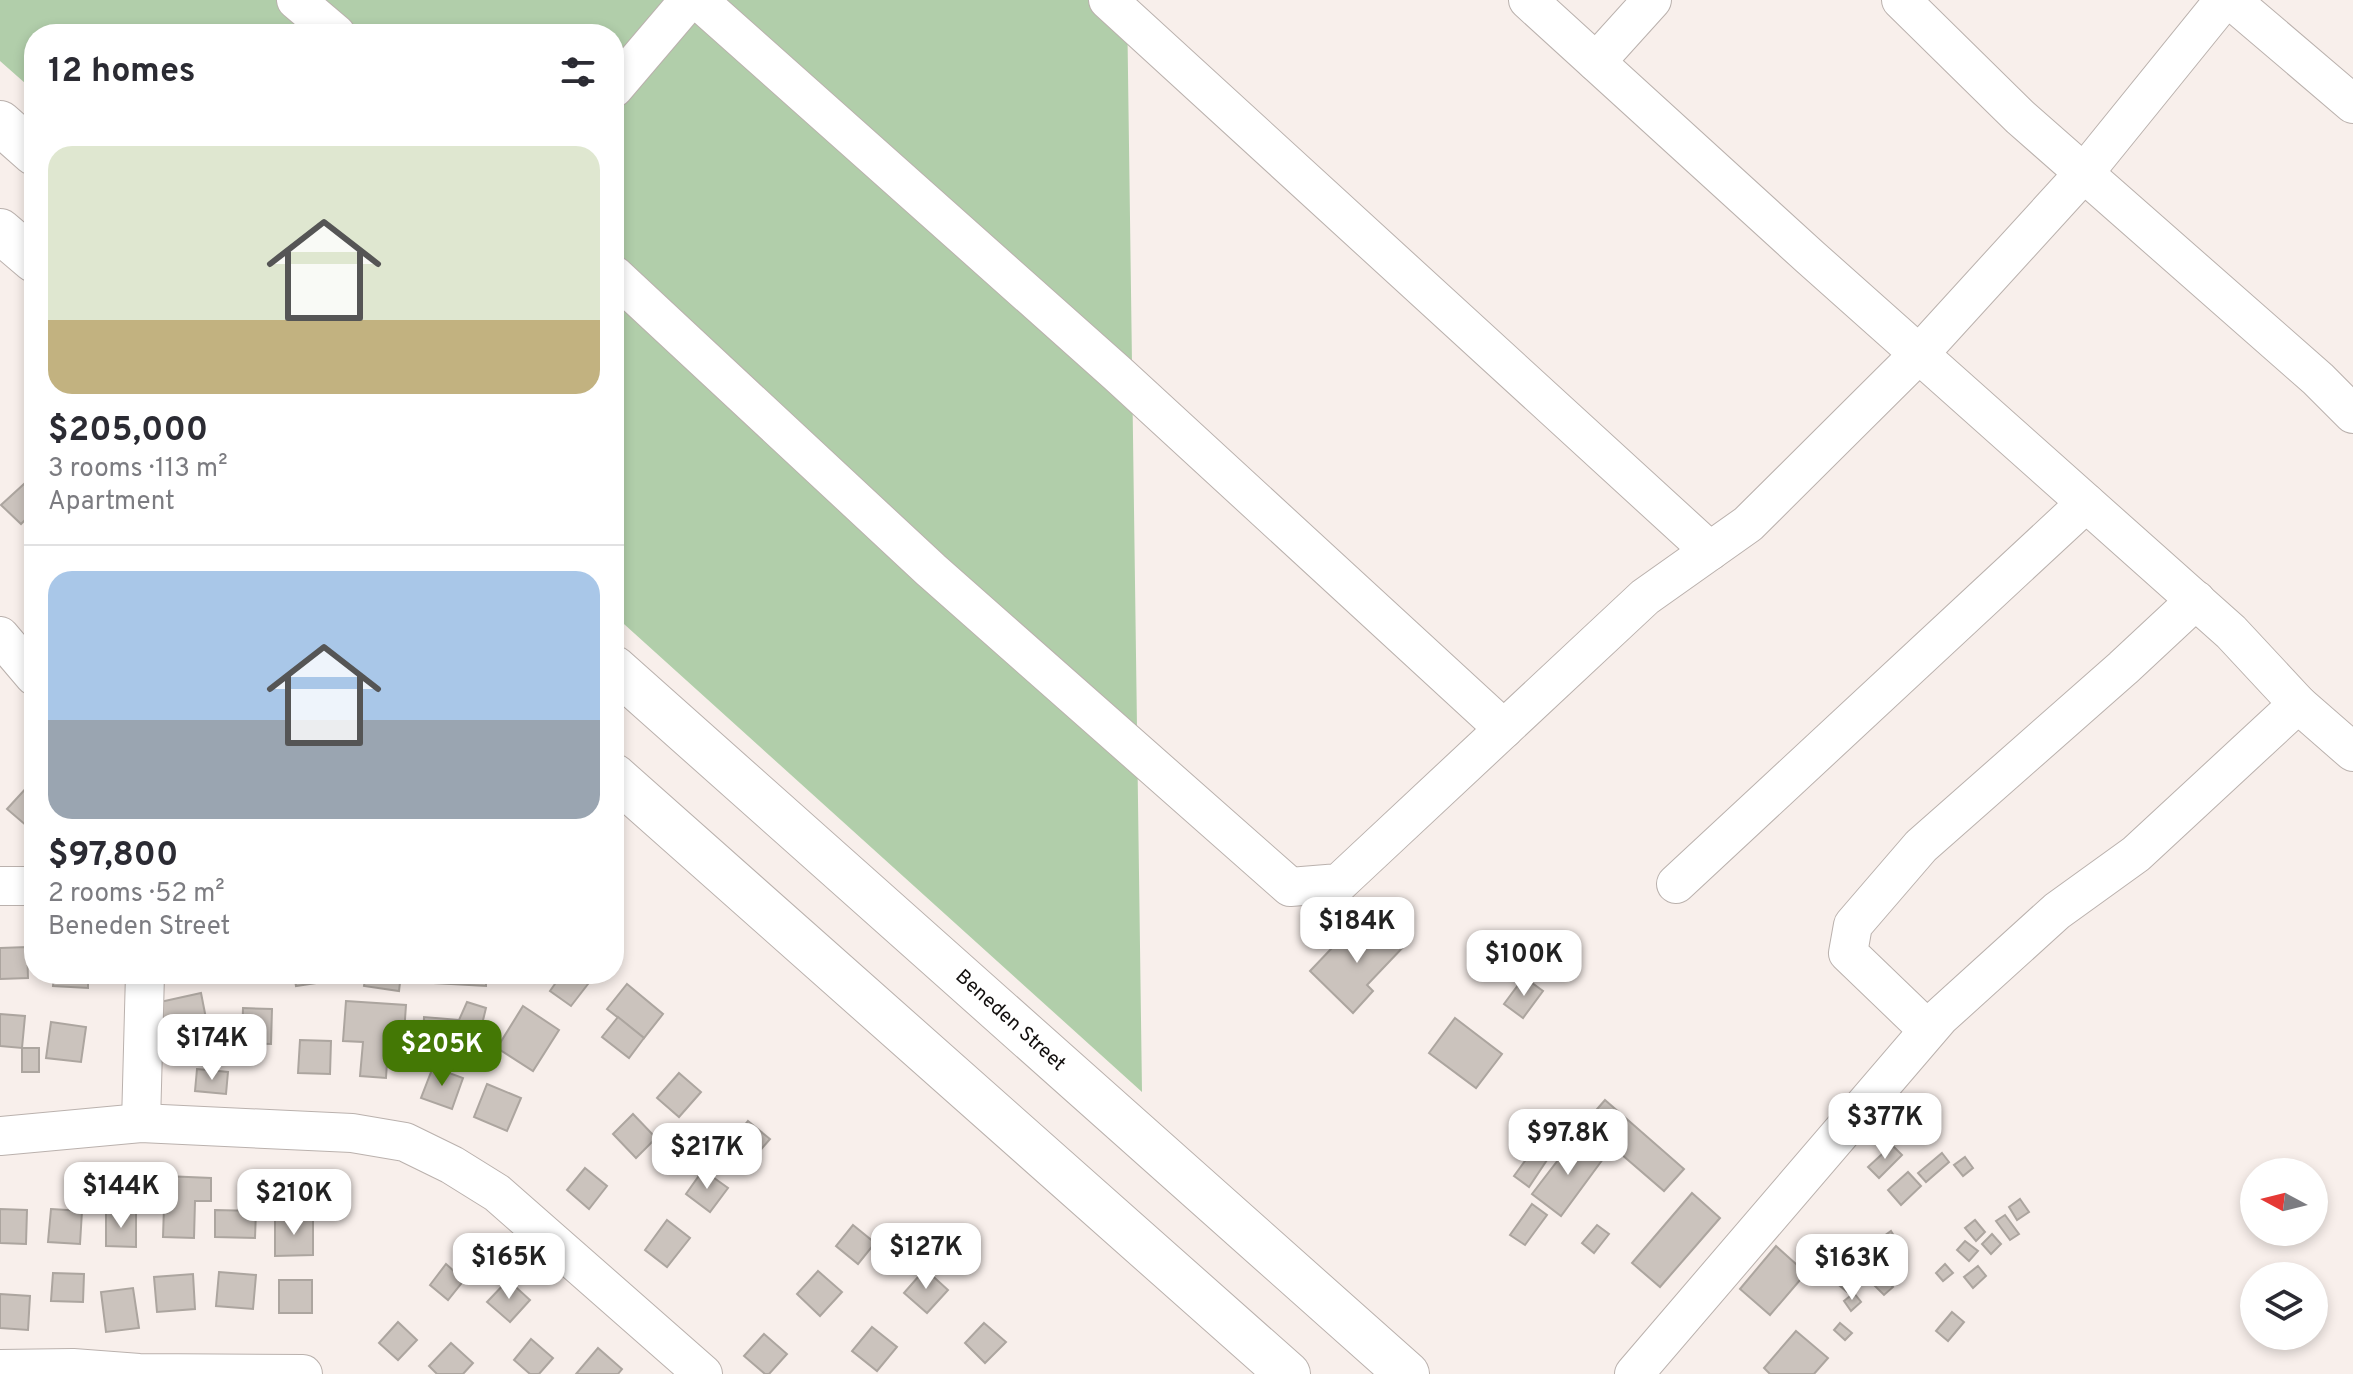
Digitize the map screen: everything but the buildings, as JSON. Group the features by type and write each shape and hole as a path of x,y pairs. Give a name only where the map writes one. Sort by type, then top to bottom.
{"main road":[{"path":"0,123 24,144"},
{"path":"0,231 24,251"},
{"name":"Beneden Street","path":"624,677 1407,1374"},
{"path":"624,785 1288,1374"}],"street":[{"path":"296,0 324,24"},
{"path":"624,76 689,0"},
{"path":"698,0 1118,374 1504,729"},
{"path":"1108,0 1710,551"},
{"path":"1528,0 2196,600 2231,632 2298,704 2353,752"},
{"path":"1596,62 1652,0"},
{"path":"1901,0 2020,117 2353,414"},
{"path":"624,284 931,570 1290,887 1339,883 1645,597 1748,524 1919,354 2084,173 2224,0"},
{"path":"2231,0 2353,104"},
{"path":"1676,884 2086,503"},
{"path":"1928,1030 1848,953 1853,925 1921,846 2196,600"},
{"path":"0,636 24,664"},
{"path":"1634,1374 1928,1030 2057,911 2136,854 2298,704"},
{"path":"0,886 24,886"},
{"path":"141,1123 145,984"},
{"path":"0,1136 141,1123 352,1133 405,1142 452,1165 497,1193 703,1374"},
{"path":"0,1369 73,1368 139,1374 303,1374"}],"green space":[{"path":"0,0 1127,0 1142,1092 624,624 624,24 24,24 24,82 0,61"}]}
